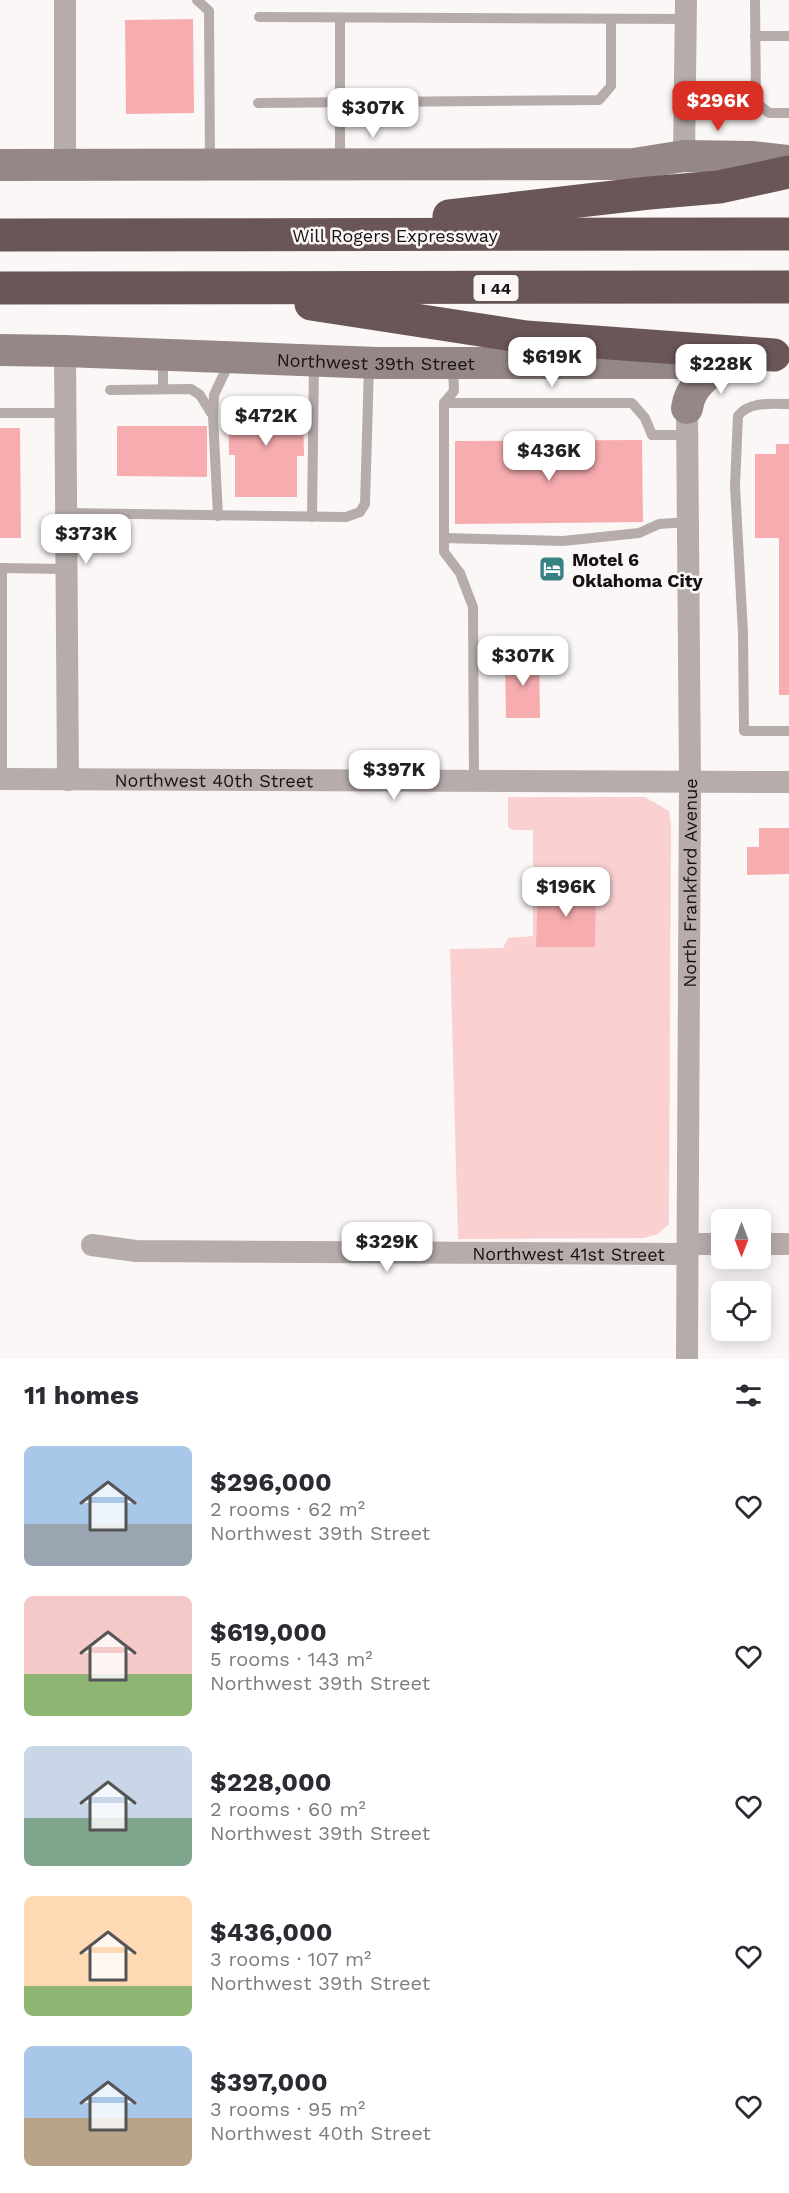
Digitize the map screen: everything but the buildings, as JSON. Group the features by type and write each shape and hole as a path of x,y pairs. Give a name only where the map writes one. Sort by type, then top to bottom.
{"highway":[{"path":"292,235 649,193 697,190 789,172"},
{"name":"Will Rogers Expressway","path":"0,235 789,234"},
{"name":"I 44","path":"0,288 789,287"},
{"path":"203,288 526,337 782,355"}],"main road":[{"path":"0,165 634,164 684,156 751,157 789,161"},
{"name":"Northwest 39th Street","path":"0,350 369,363 725,363 782,355"},
{"path":"687,421 692,391 708,373 725,363"}],"street":[{"path":"65,0 65,164"},
{"path":"684,156 686,9"},
{"path":"65,351 68,780"},
{"name":"North Frankford Avenue","path":"687,421 690,782 687,1359"},
{"name":"Northwest 40th Street","path":"1,779 789,782"},
{"path":"771,1244 789,1244"},
{"name":"Northwest 41st Street","path":"92,1245 136,1251 687,1249 711,1246"}],"lane":[{"path":"197,0 208,11 210,164"},
{"path":"756,0 756,102"},
{"path":"259,17 611,19 686,9"},
{"path":"340,18 340,164"},
{"path":"258,103 599,99 611,86 611,19"},
{"path":"755,36 789,36"},
{"path":"685,102 756,102 769,113 789,113"},
{"path":"163,355 163,389"},
{"path":"218,516 213,416 216,387 232,357"},
{"path":"312,517 314,361"},
{"path":"65,513 346,517 360,512 365,504 369,363"},
{"path":"453,363 453,391 444,403 444,552 460,573 473,607 474,781"},
{"path":"110,390 191,389 200,395 213,416"},
{"path":"444,403 632,403 645,418 652,435 687,421"},
{"path":"789,404 754,405 742,410 738,416 735,486 743,633 744,731 789,731"},
{"path":"0,413 65,413"},
{"path":"444,538 563,540 639,533 659,525 688,522"},
{"path":"1,779 1,568 65,569"}],"shaded area":[{"path":"508,797 645,797 669,811 671,825 669,1224 658,1234 644,1238 458,1239 450,949 503,948 508,938 533,936 533,830 513,830 508,827"}],"place":[{"name":"Motel 6 Oklahoma City","path":"552,569"}]}
